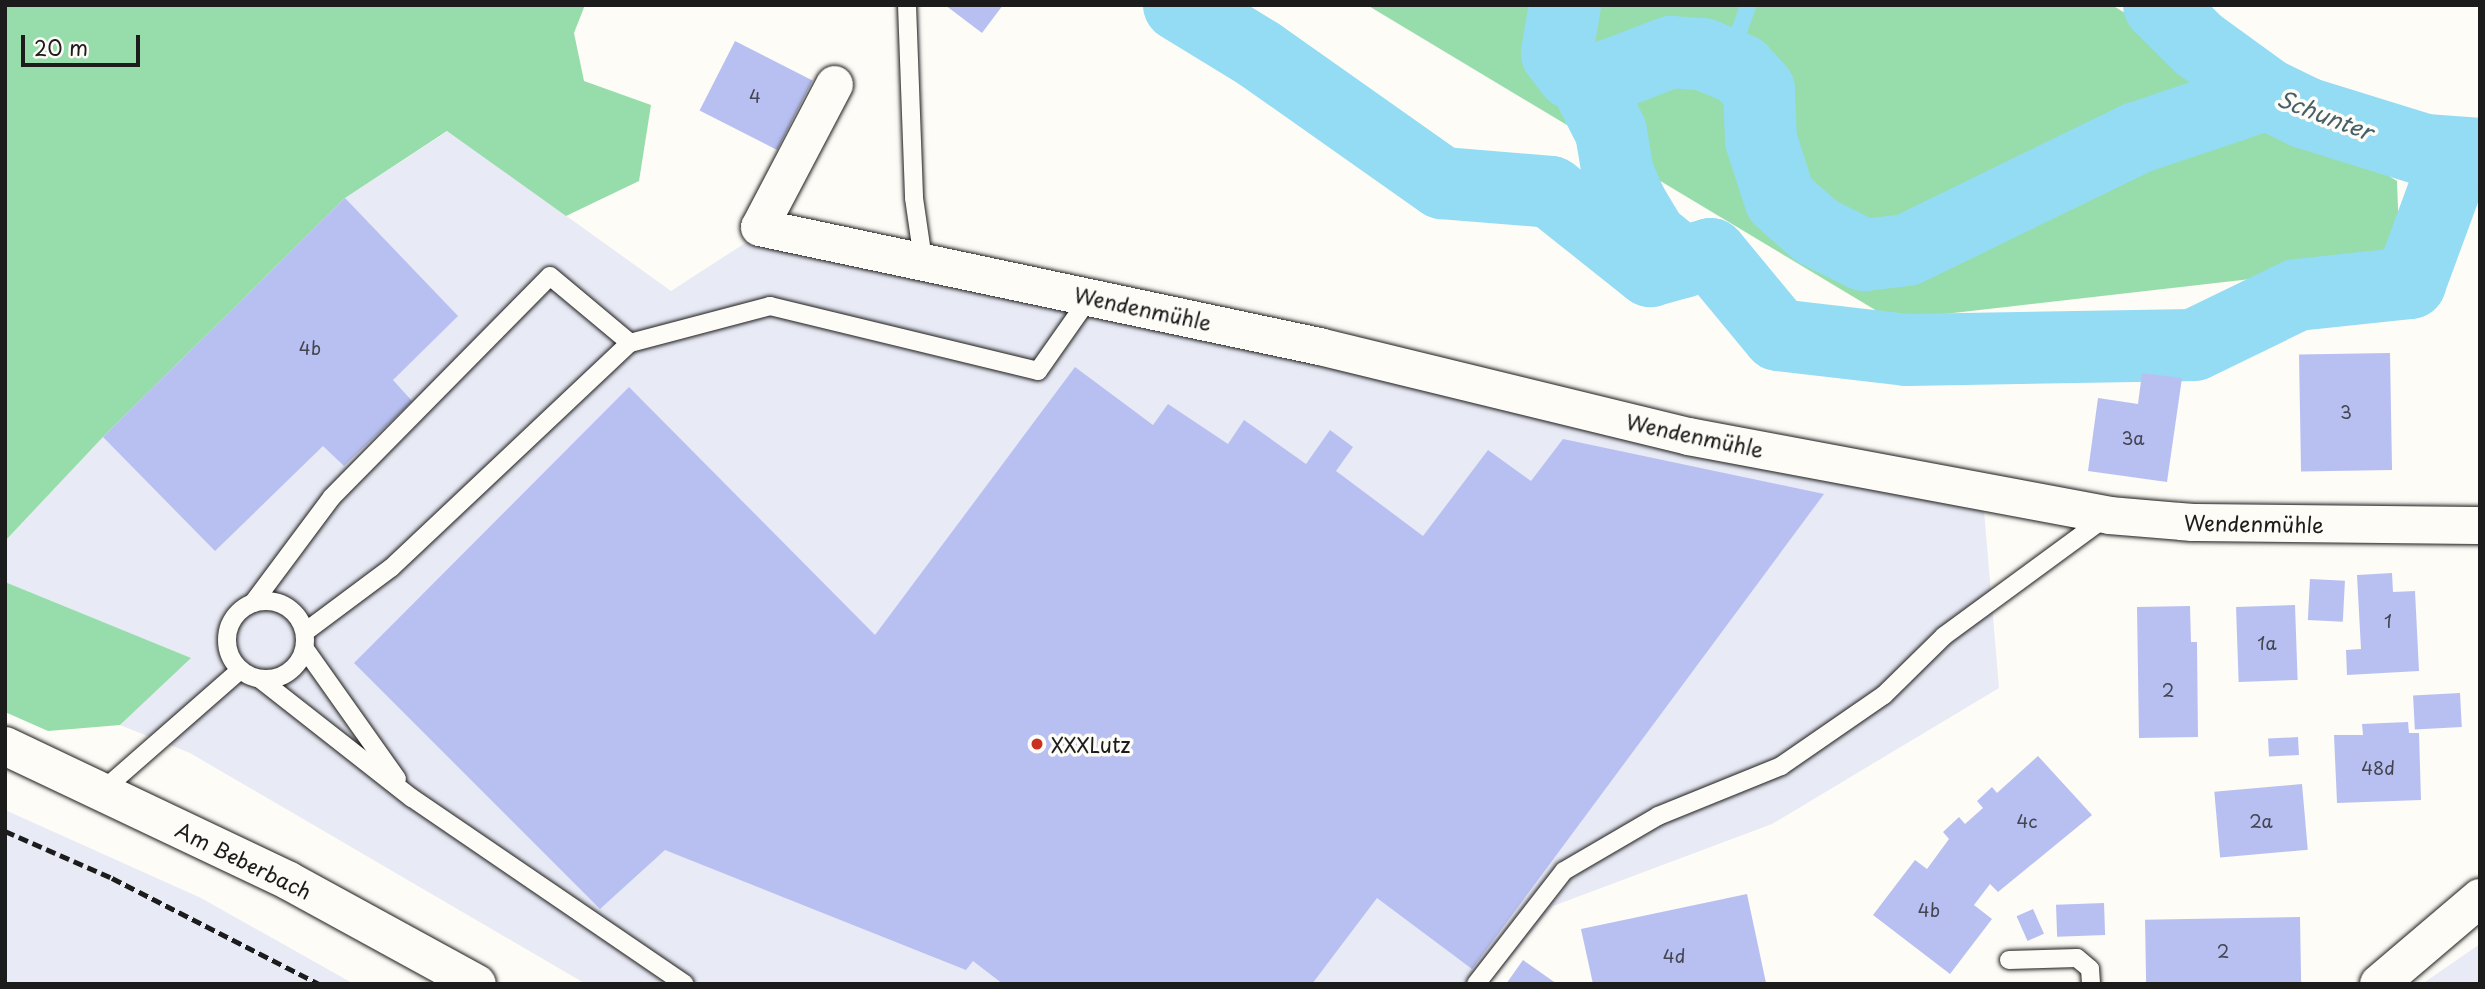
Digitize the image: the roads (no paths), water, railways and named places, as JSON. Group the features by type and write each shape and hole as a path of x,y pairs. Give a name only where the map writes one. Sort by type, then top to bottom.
{"main road":[{"name":"Am Beberbach","path":"5,747 289,881 477,984"},
{"path":"2379,984 2477,908"}],"street":[{"name":"Wendenmühle","path":"834,85 759,227 1319,346 1688,436 2109,515 2192,522 2480,525"}],"lane":[{"path":"907,5 914,198 923,260"},
{"path":"629,343 550,276 332,497 253,603 232,620 228,646 240,670 260,679 412,798 685,984"},
{"path":"260,679 279,677 296,667 305,641 391,568 629,343 770,306 1038,372 1090,298"},
{"path":"1476,984 1564,871 1658,816 1781,766 1884,695 1944,636 2109,515"},
{"path":"253,603 286,606 299,617 305,641 412,798"},
{"path":"102,791 240,670"},
{"path":"2009,960 2077,958 2090,969 2091,984"}],"water":[{"path":"1740,5 1757,5 1734,69 1720,59"}],"waterway":[{"path":"1179,5 1259,54 1442,183 1551,192 1650,271 1711,254 1778,335 1907,350 2194,345 2297,295 2410,283 2457,155"},
{"path":"1565,5 1557,53 1572,73 1595,81 1671,52 1703,54 1741,70 1759,90 1761,140 1780,199 1816,231 1864,255 1907,250 2137,138 2267,94"},
{"name":"Schunter","path":"2159,5 2198,44 2267,94 2306,113 2425,150 2480,154"},
{"path":"1583,77 1611,132 1618,174 1632,205 1651,237 1682,262"}],"railway":[{"path":"5,831 112,878 319,984"}],"place":[{"name":"XXXLutz","path":"1037,744"}]}
